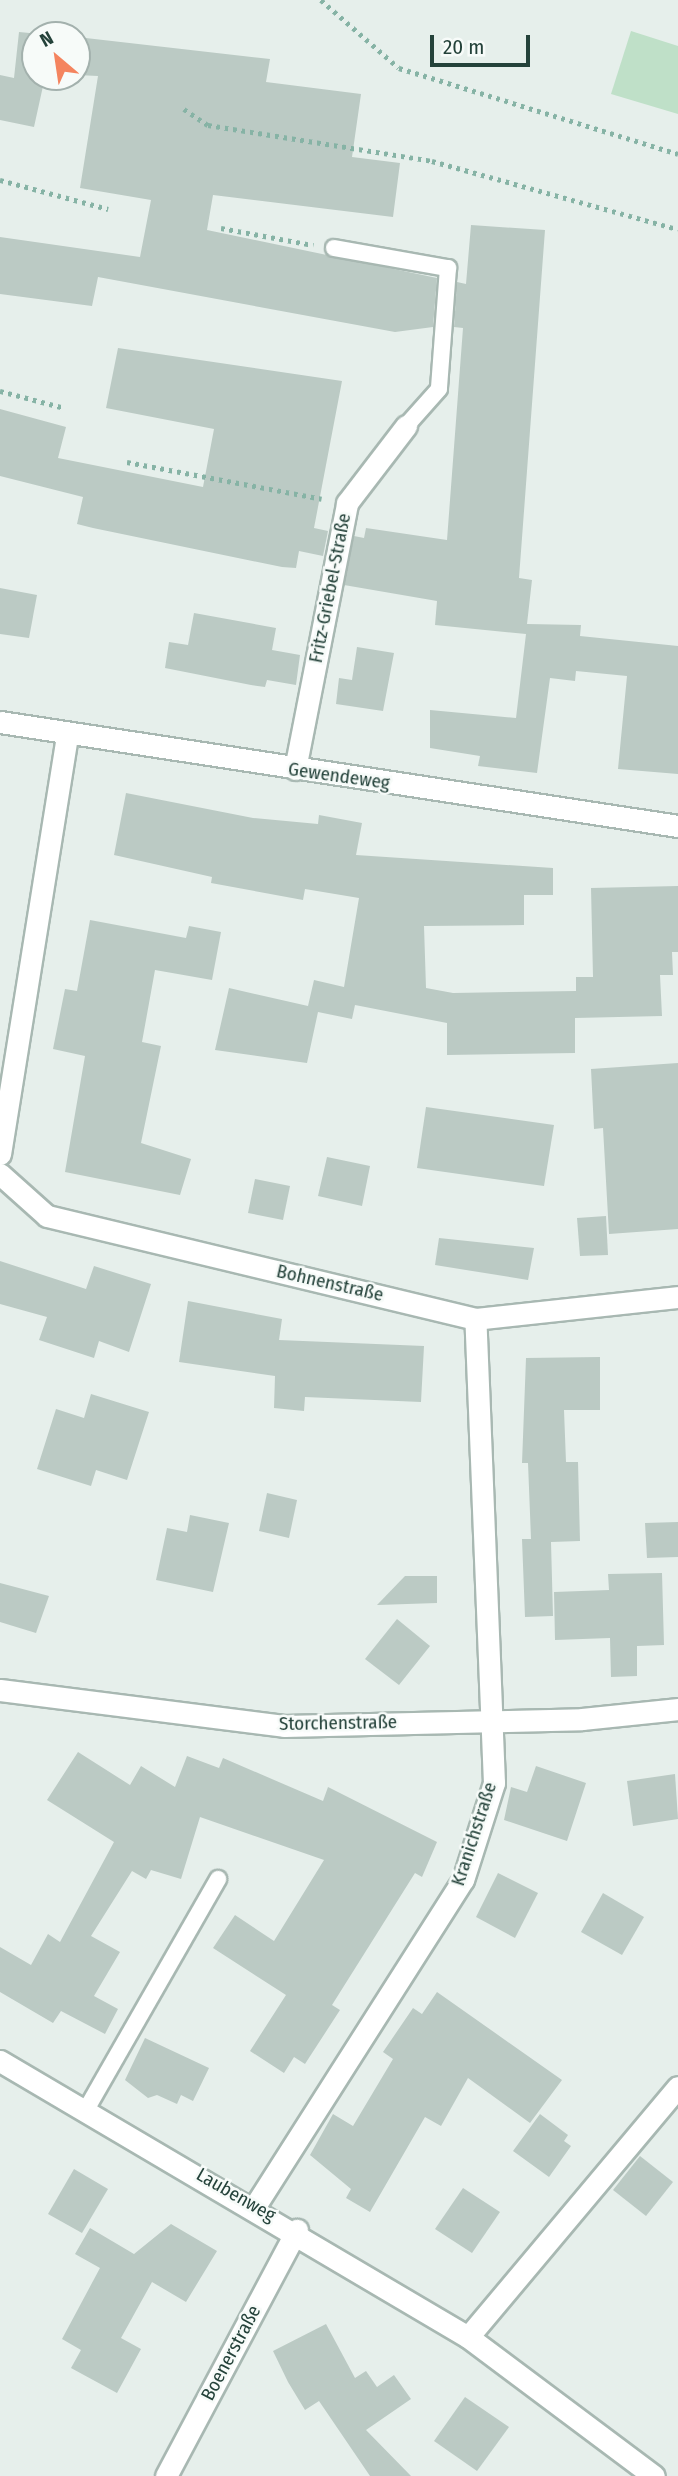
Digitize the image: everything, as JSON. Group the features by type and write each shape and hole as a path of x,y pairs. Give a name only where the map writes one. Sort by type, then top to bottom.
{"street":[{"name":"Fritz-Griebel-Straße","path":"295,769 347,503 406,425"},
{"name":"Gewendeweg","path":"0,722 67,737 678,827"},
{"path":"0,1154 67,737"},
{"name":"Bohnenstraße","path":"0,1174 47,1216 475,1319 678,1297"},
{"name":"Kranichstraße","path":"255,2206 463,1880 494,1783 475,1319"},
{"name":"Storchenstraße","path":"0,1690 284,1726 493,1720 678,1709"},
{"name":"Laubenweg","path":"0,2061 87,2108 297,2230 468,2337 654,2476"},
{"path":"468,2337 678,2087"},
{"name":"Boenerstraße","path":"166,2476 297,2230"}],"lane":[{"path":"334,248 448,268 439,389 406,425"},
{"path":"87,2108 218,1879"}],"path":[{"path":"321,0 399,68 678,154"},
{"path":"184,109 208,125 432,161 678,229"},
{"path":"0,180 108,209"},
{"path":"221,228 334,248"},
{"path":"0,391 65,408"},
{"path":"127,462 347,503"}],"green space":[{"path":"631,31 678,46 678,114 611,94"}],"building":[{"path":"21,32 21,91 42,91 34,127 0,120 0,75 14,78"},
{"path":"91,39 270,59 266,82 361,94 352,157 400,163 393,217 213,195 207,230 437,278 433,327 395,332 98,277 92,306 0,294 0,237 140,257 151,200 80,188 98,76 91,76"},
{"path":"471,225 545,230 519,578 532,580 527,624 581,625 580,636 678,646 678,774 618,769 627,676 576,671 575,681 550,678 537,773 478,766 480,756 430,748 430,710 516,718 526,634 435,625 437,601 344,585 354,536 364,538 366,528 447,540 463,328 454,327 457,282 466,284"},
{"path":"118,348 342,381 314,528 328,531 323,556 299,551 296,568 282,567 93,528 77,524 83,497 0,476 0,409 66,427 58,458 203,487 214,429 106,408"},
{"path":"0,588 37,595 29,638 0,634"},
{"path":"194,613 276,628 272,650 300,655 296,685 267,680 265,687 165,668 169,642 188,645"},
{"path":"357,647 394,653 383,711 336,704 339,678 352,680"},
{"path":"126,793 253,818 318,824 319,815 362,823 356,855 553,868 553,895 524,895 524,925 424,926 426,988 453,993 576,991 576,977 593,977 591,888 678,886 678,952 672,952 673,975 660,975 662,1016 575,1018 575,1053 447,1055 447,1023 355,1005 352,1019 318,1012 307,1063 215,1050 229,988 308,1006 314,980 344,987 359,898 305,889 303,900 211,883 212,877 114,855"},
{"path":"90,920 186,938 189,926 221,932 212,980 155,970 142,1042 161,1046 141,1143 191,1159 180,1195 65,1172 85,1056 53,1049 65,989 77,991"},
{"path":"678,1063 678,1229 609,1234 603,1128 594,1129 591,1069"},
{"path":"426,1107 554,1125 544,1186 417,1168"},
{"path":"327,1157 370,1166 362,1206 318,1196"},
{"path":"255,1179 290,1186 283,1220 248,1213"},
{"path":"606,1216 608,1255 580,1256 577,1218"},
{"path":"439,1238 534,1248 528,1280 435,1265"},
{"path":"0,1261 86,1289 94,1266 151,1284 129,1352 99,1341 94,1358 39,1340 47,1317 0,1304"},
{"path":"188,1301 282,1319 279,1340 424,1346 421,1402 305,1397 304,1411 274,1408 275,1376 179,1362"},
{"path":"600,1357 600,1410 564,1410 566,1462 578,1462 580,1541 551,1542 553,1616 525,1617 522,1539 531,1539 528,1463 522,1463 526,1358"},
{"path":"91,1394 149,1412 127,1480 96,1470 91,1486 37,1469 56,1409 84,1418"},
{"path":"267,1493 297,1500 289,1538 259,1531"},
{"path":"190,1515 229,1523 213,1592 156,1580 167,1528 187,1532"},
{"path":"678,1522 678,1557 647,1558 645,1523"},
{"path":"662,1573 664,1645 637,1646 637,1676 611,1677 610,1638 555,1640 554,1592 609,1590 608,1574"},
{"path":"405,1576 437,1576 437,1603 377,1605"},
{"path":"0,1583 49,1596 36,1633 0,1622"},
{"path":"397,1619 430,1646 399,1685 365,1659"},
{"path":"78,1752 130,1785 141,1766 175,1787 187,1756 219,1768 223,1758 323,1801 328,1787 437,1842 422,1877 415,1873 332,2005 340,2010 305,2064 294,2057 284,2073 250,2051 286,1995 213,1948 235,1915 274,1941 324,1860 200,1817 181,1879 151,1870 146,1879 132,1871 91,1936 120,1952 94,1996 118,2009 105,2034 61,2011 53,2023 0,1992 0,1947 31,1965 48,1934 60,1942 114,1842 47,1800"},
{"path":"536,1766 586,1783 567,1841 504,1820 511,1787 527,1792"},
{"path":"675,1774 678,1819 633,1826 627,1781"},
{"path":"498,1873 538,1893 515,1938 476,1917"},
{"path":"603,1893 644,1917 622,1955 581,1932"},
{"path":"437,1992 562,2080 530,2123 468,2078 441,2126 425,2117 370,2212 346,2198 351,2189 310,2155 333,2114 353,2126 393,2059 383,2052 413,2008 422,2014"},
{"path":"145,2038 209,2068 193,2101 181,2095 177,2104 157,2095 148,2098 125,2080"},
{"path":"540,2114 568,2135 564,2141 571,2146 549,2177 513,2151"},
{"path":"640,2156 673,2182 646,2216 613,2190"},
{"path":"74,2169 108,2189 82,2233 48,2214"},
{"path":"463,2188 500,2212 472,2253 435,2229"},
{"path":"171,2224 217,2251 186,2302 152,2282 121,2338 141,2349 117,2393 71,2368 81,2350 62,2339 100,2268 75,2254 90,2228 134,2254"},
{"path":"326,2324 355,2378 366,2371 377,2387 394,2375 411,2399 366,2430 411,2476 370,2476 319,2401 305,2410 288,2382 273,2351"},
{"path":"465,2397 509,2427 477,2471 434,2441"}]}
